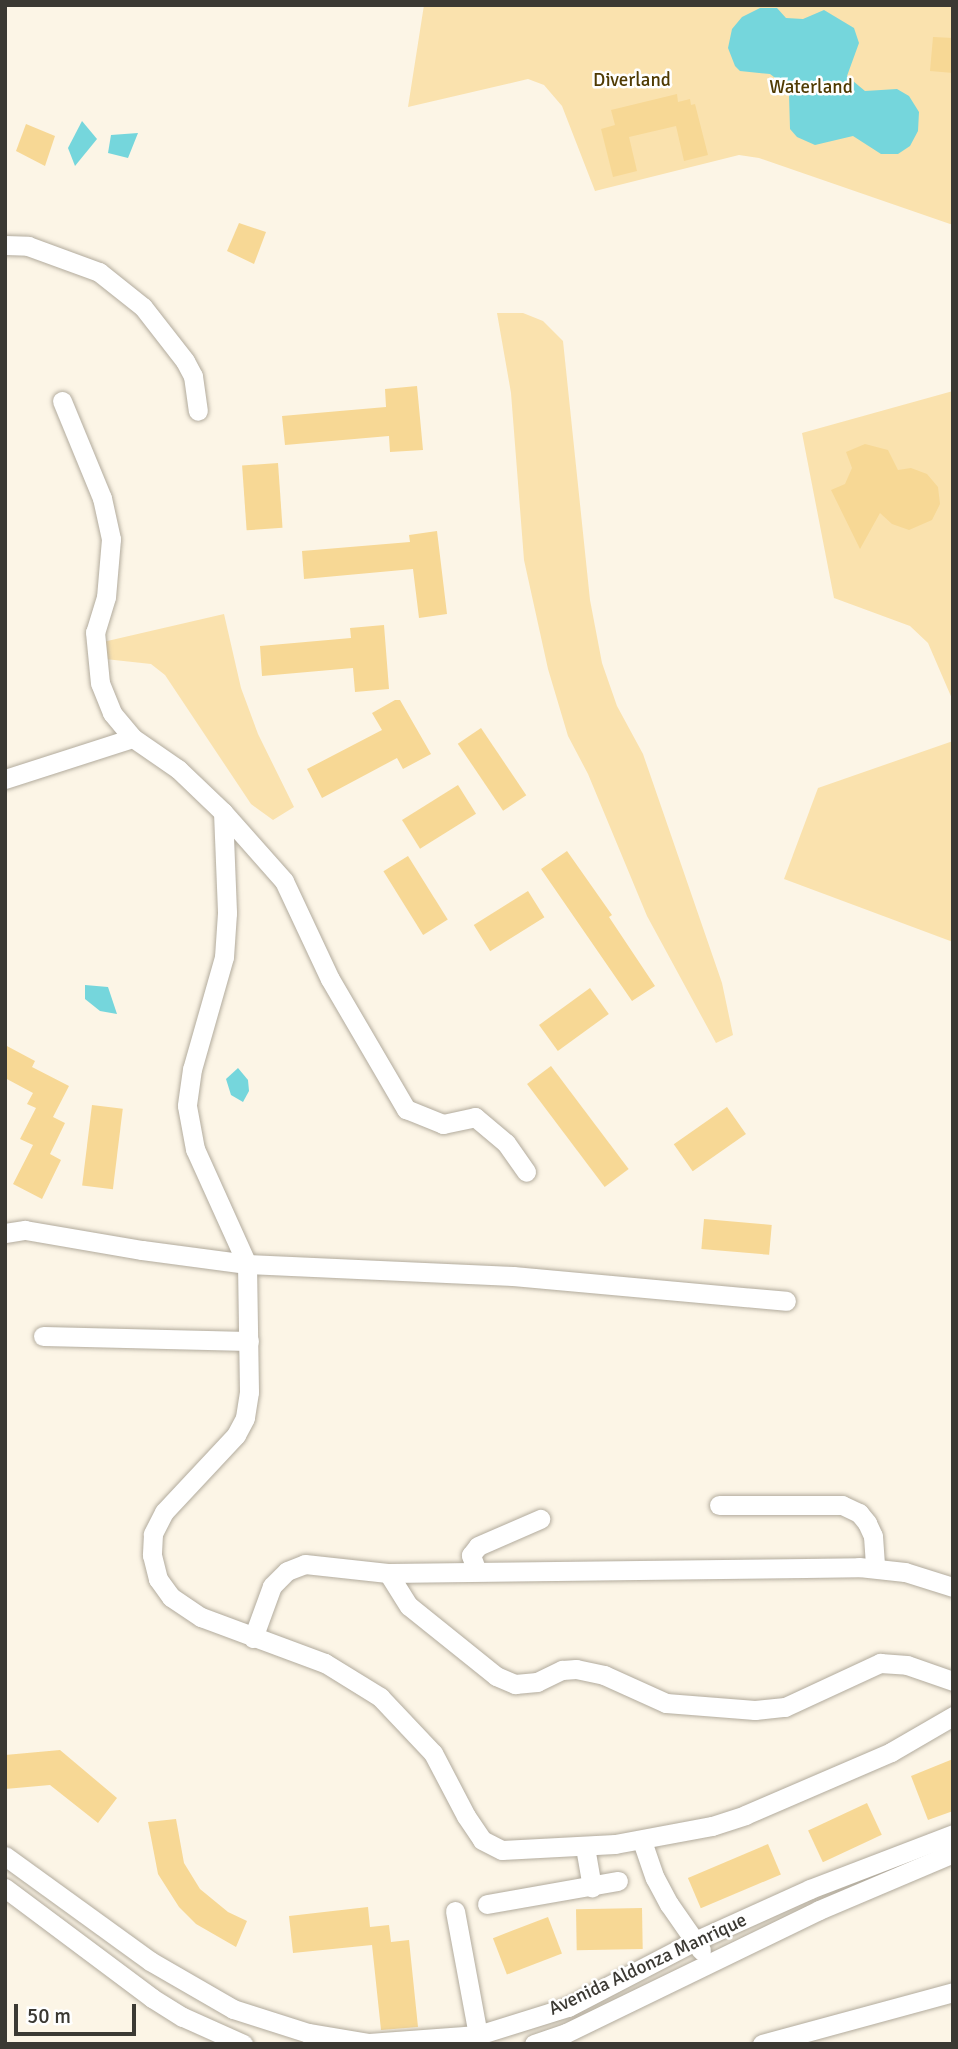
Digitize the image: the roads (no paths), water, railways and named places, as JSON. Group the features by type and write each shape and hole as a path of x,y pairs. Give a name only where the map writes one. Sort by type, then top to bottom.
{"street":[{"path":"5,245 28,246 99,272 143,307 186,361 193,376 198,411"},
{"path":"62,401 102,498 111,539 106,597 95,632 100,683 112,713 133,738 178,769 223,812 284,881 330,979 406,1110 443,1124 475,1117 506,1143 526,1172"},
{"path":"5,779 133,738"},
{"path":"223,812 227,913 224,957 192,1069 187,1106 195,1149 247,1264 249,1392 245,1418 236,1435 164,1513 153,1534 152,1555 158,1579 171,1597 201,1617 326,1663 365,1685 395,1710 433,1753 466,1816 488,1844 510,1852 642,1841 745,1815 891,1752 953,1716"},
{"path":"5,1233 25,1230 247,1264 526,1277 786,1301"},
{"path":"43,1336 249,1340"},
{"path":"719,1505 842,1505 859,1513 867,1523 873,1536 875,1568"},
{"path":"477,1570 471,1555 478,1546 540,1519"},
{"path":"253,1638 272,1586 281,1575 305,1564 388,1573 875,1568 905,1572 953,1587"},
{"path":"388,1573 409,1606 496,1676 515,1684 537,1682 562,1670 576,1669 604,1675 666,1703 755,1710 785,1707 880,1663 908,1665 953,1681"},
{"name":"Avenida Aldonza Manrique","path":"5,1856 150,1961 233,2010 339,2041 369,2042 478,2035 568,2007 695,1941 810,1889 953,1834"},
{"path":"642,1841 655,1878 711,1963"},
{"path":"585,1847 592,1887"},
{"name":"Avenida Aldonza Manrique","path":"534,2044 566,2033 819,1910 953,1853"},
{"path":"487,1904 618,1881"},
{"path":"5,1888 152,1998 183,2017 243,2044"},
{"path":"455,1911 478,2035"},
{"path":"762,2044 953,1992"}],"water":[{"path":"760,8 777,8 786,18 803,19 824,10 854,28 859,43 847,76 865,91 897,89 909,96 919,112 918,131 910,146 898,154 881,154 853,136 815,145 797,137 790,129 789,94 782,83 770,74 740,71 735,66 728,48 732,29 742,17"},
{"path":"82,121 97,139 75,166 68,148"},
{"path":"138,133 128,158 108,153 111,135"},
{"path":"85,985 108,987 117,1014 100,1011 85,999"},
{"path":"238,1068 248,1080 249,1091 243,1102 231,1095 226,1079"}],"park label":[{"name":"Diverland","path":"632,81"},
{"name":"Waterland","path":"811,88"}]}
